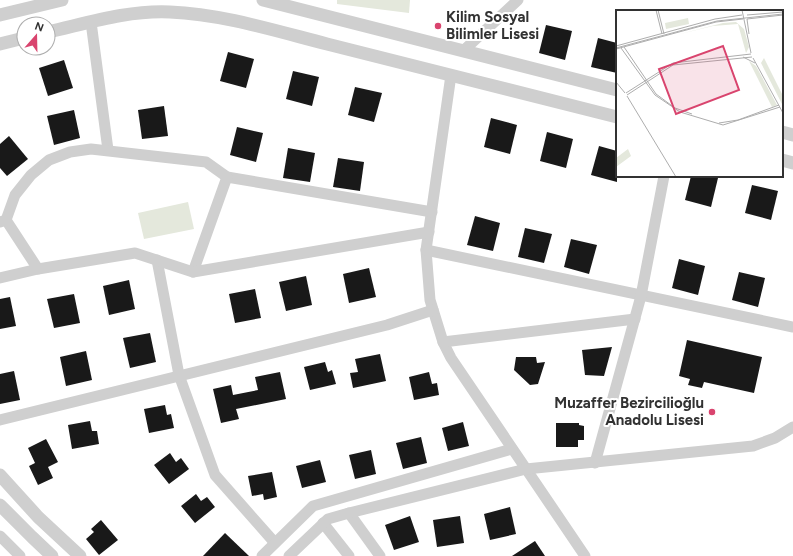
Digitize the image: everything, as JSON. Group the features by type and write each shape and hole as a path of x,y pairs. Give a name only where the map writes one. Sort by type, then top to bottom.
{"street":[{"path":"0,15 62,0"},
{"path":"263,0 299,5 464,51 616,90"},
{"path":"464,51 518,0"},
{"path":"56,30 120,15 152,12 205,15 451,75 616,118"},
{"path":"91,22 108,150"},
{"path":"0,44 16,40"},
{"path":"451,75 426,250 430,300 443,342 451,358 585,556"},
{"path":"783,132 793,135"},
{"path":"38,269 3,221 22,184 31,175 49,160 80,150 108,150 206,162 227,177 432,212"},
{"path":"783,160 793,163"},
{"path":"193,272 227,177"},
{"path":"595,463 641,296 664,177"},
{"path":"0,278 38,269 136,253 193,272 429,232"},
{"path":"426,250 793,327"},
{"path":"157,260 179,375 215,475 275,543"},
{"path":"0,420 387,325 433,310"},
{"path":"443,342 635,318"},
{"path":"289,556 328,519 349,513 526,469 753,446 775,438 793,427"},
{"path":"262,556 312,506 512,449"},
{"path":"0,475 38,517 80,556"},
{"path":"0,505 52,556"},
{"path":"349,513 380,556"},
{"path":"323,523 349,556"},
{"path":"0,536 20,556"}],"shaded area":[{"path":"337,0 410,0 409,13 337,4"},
{"path":"188,202 194,229 144,239 138,213"}],"building":[{"path":"546,25 572,31 565,60 539,53"},
{"path":"598,38 616,43 616,73 591,67"},
{"path":"228,52 254,59 246,88 220,81"},
{"path":"64,60 73,88 48,96 39,68"},
{"path":"293,71 319,77 312,106 286,99"},
{"path":"355,87 382,93 374,122 348,115"},
{"path":"164,106 168,136 142,139 138,110"},
{"path":"74,110 80,138 54,145 47,116"},
{"path":"491,118 517,125 510,154 484,147"},
{"path":"237,127 263,133 256,162 230,155"},
{"path":"547,132 573,139 566,168 540,161"},
{"path":"9,136 28,159 7,176 0,168 0,144"},
{"path":"599,146 616,151 617,182 591,175"},
{"path":"288,148 315,153 310,182 283,178"},
{"path":"338,158 364,162 360,191 333,187"},
{"path":"691,177 718,178 711,207 685,200"},
{"path":"752,185 778,191 771,220 745,213"},
{"path":"475,216 500,223 493,251 467,245"},
{"path":"525,228 552,234 544,263 518,257"},
{"path":"571,239 597,245 589,274 564,267"},
{"path":"679,259 705,266 698,295 672,288"},
{"path":"369,268 376,297 349,303 343,274"},
{"path":"739,272 765,278 758,307 732,300"},
{"path":"306,276 312,305 286,311 279,282"},
{"path":"129,280 135,309 109,315 103,286"},
{"path":"255,289 261,318 235,323 229,294"},
{"path":"74,294 80,323 54,328 47,299"},
{"path":"10,297 16,326 0,329 0,299"},
{"path":"150,333 156,362 130,368 123,338"},
{"path":"687,340 762,357 754,393 704,382 702,388 688,385 690,379 679,376"},
{"path":"612,347 604,376 585,375 582,350"},
{"path":"86,351 92,380 66,386 60,357"},
{"path":"380,354 386,381 353,388 350,373 358,372 355,359"},
{"path":"516,357 536,357 537,363 545,362 538,384 530,385 514,370"},
{"path":"325,362 328,372 332,370 336,384 310,390 304,367"},
{"path":"14,371 20,400 0,404 0,374"},
{"path":"280,372 286,399 236,409 239,419 221,423 213,389 231,385 233,395 258,390 255,377"},
{"path":"429,372 432,384 437,383 439,395 414,400 409,377"},
{"path":"165,405 167,415 171,414 174,428 149,433 144,409"},
{"path":"90,421 92,431 97,431 99,444 72,449 68,425"},
{"path":"463,422 469,446 448,451 442,428"},
{"path":"556,423 579,423 579,425 584,426 584,440 578,440 578,447 556,447"},
{"path":"421,437 427,463 403,469 396,443"},
{"path":"46,439 58,462 48,467 53,478 38,485 29,466 35,463 28,448"},
{"path":"371,450 376,474 355,479 349,455"},
{"path":"170,453 176,462 181,458 189,469 169,484 154,465"},
{"path":"320,460 326,482 302,488 296,466"},
{"path":"272,472 277,497 264,500 263,494 252,496 248,476"},
{"path":"196,494 201,501 207,497 215,507 195,523 181,506"},
{"path":"510,507 516,534 490,540 484,514"},
{"path":"410,516 419,542 394,550 385,525"},
{"path":"460,516 464,543 437,547 433,520"},
{"path":"101,520 118,540 99,555 86,539 94,532 91,529"},
{"path":"225,533 249,556 203,556"},
{"path":"535,541 545,556 512,556"}],"place":[{"name":"Kilim Sosyal Bilimler Lisesi","path":"438,26"},
{"name":"Muzaffer Bezircilioğlu Anadolu Lisesi","path":"712,412"}]}
